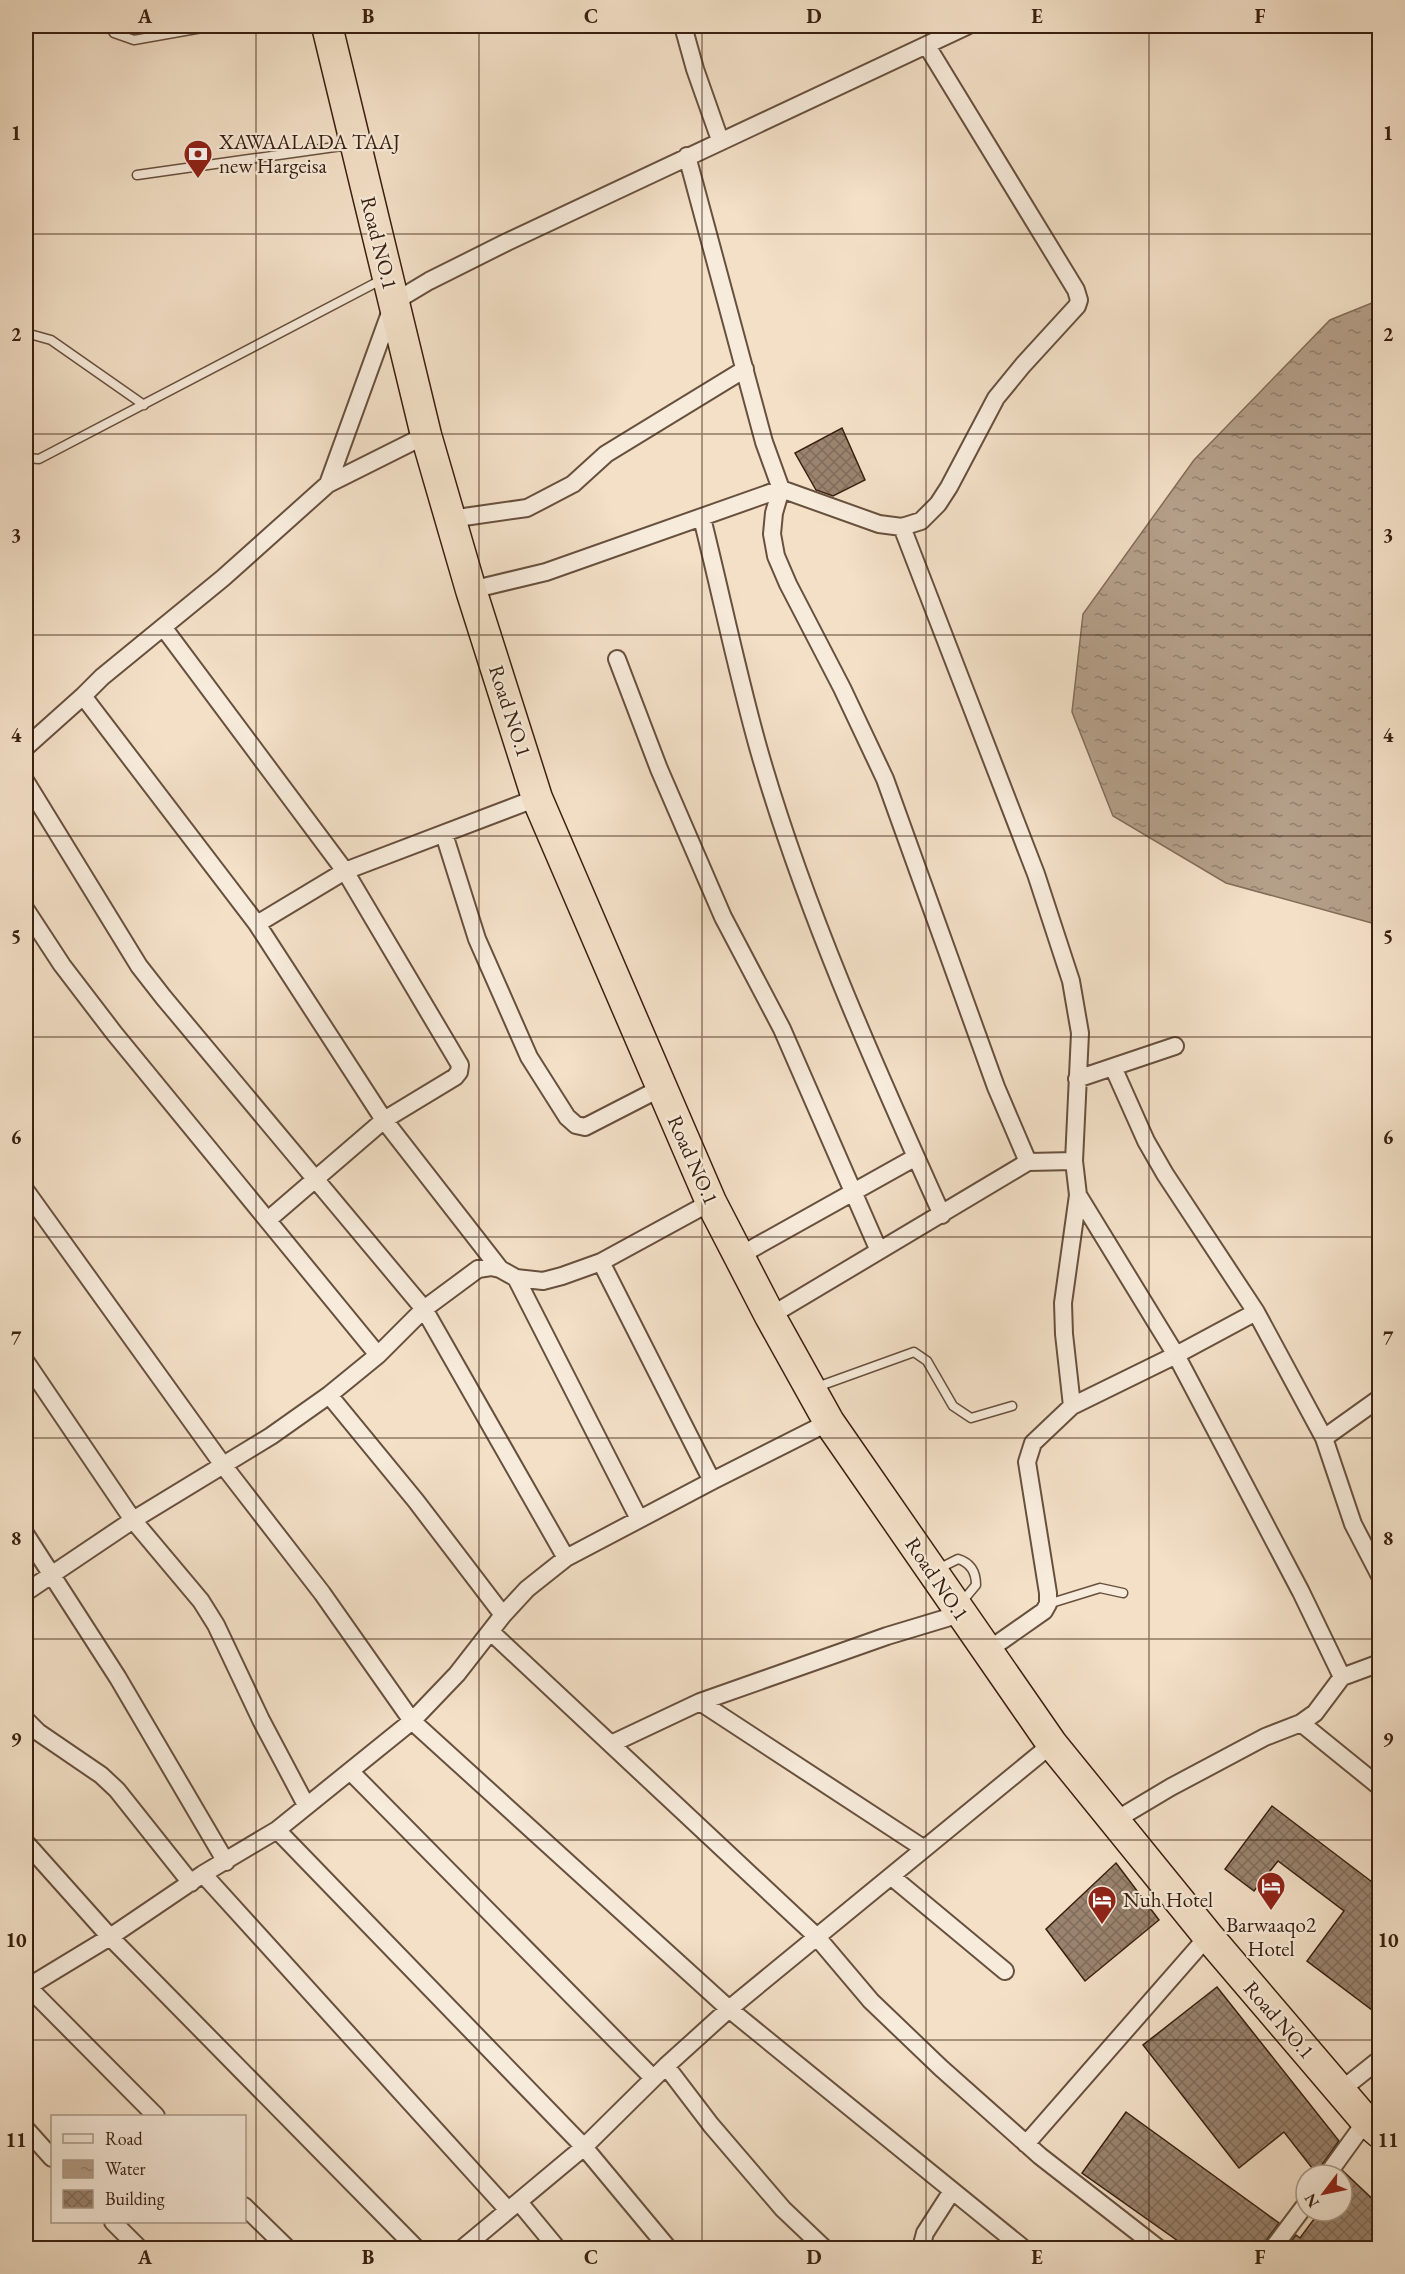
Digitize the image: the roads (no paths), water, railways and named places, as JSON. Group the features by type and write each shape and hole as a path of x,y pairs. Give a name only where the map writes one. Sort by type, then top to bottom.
{"highway":[{"name":"Road NO.1","path":"327,26 426,435 471,590 537,798 711,1202 770,1317 829,1422 1052,1744 1208,1936 1373,2127"}],"street":[{"path":"683,26 695,69 720,140"},
{"path":"328,484 391,289 438,276 720,140 967,26"},
{"path":"471,590 546,572 781,489 879,524 902,528 921,521 938,504 996,398 1077,306 1079,300 1076,290 927,45"},
{"path":"687,156 764,442 781,489 774,513 772,534 776,556 885,779 996,1087 1028,1162"},
{"path":"450,519 527,508 573,484 606,454 745,369"},
{"path":"26,747 102,677 223,578 328,484 426,435"},
{"path":"702,518 758,747 792,853 836,966 942,1215"},
{"path":"902,528 1036,874 1071,981 1080,1033 1074,1161 1078,1195 1063,1303 1072,1406"},
{"path":"163,627 345,871 460,1065 455,1077 384,1120 269,1220"},
{"path":"617,659 659,769 719,906 782,1029 879,1251"},
{"path":"83,696 257,924 384,1120 500,1269"},
{"path":"26,782 139,966 424,1309 566,1558"},
{"path":"257,924 345,871 537,798"},
{"path":"444,834 477,939 529,1057 567,1117 576,1125 585,1126 661,1088"},
{"path":"26,910 62,965 114,1033 378,1355"},
{"path":"1077,1079 1175,1046"},
{"path":"1113,1067 1146,1141 1165,1174 1256,1312 1324,1438 1353,1524 1380,1576"},
{"path":"739,1256 916,1157"},
{"path":"770,1317 1028,1162 1074,1161"},
{"path":"26,1191 223,1465 322,1593 412,1721 729,2008 1023,2248"},
{"path":"1078,1195 1176,1355 1301,1592 1342,1677"},
{"path":"26,1592 133,1520 271,1436 329,1395 378,1355 424,1309 478,1269 491,1267 516,1278 543,1281 601,1262 711,1202"},
{"path":"601,1262 712,1481"},
{"path":"516,1278 639,1519"},
{"path":"987,1652 1044,1611 1048,1604 1027,1462 1033,1443 1072,1406 1176,1355 1256,1312"},
{"path":"26,1362 133,1520 182,1576 211,1617 261,1720 306,1805"},
{"path":"329,1395 416,1501 503,1615"},
{"path":"1324,1438 1380,1398"},
{"path":"155,2115 26,1986 110,1937 197,1879 277,1830 412,1721 457,1674 503,1615 527,1589 566,1558 829,1422"},
{"path":"26,1535 118,1678 226,1862"},
{"path":"611,1744 700,1702 959,1611"},
{"path":"491,1632 816,1936 871,2001 941,2068 1026,2144 1158,2248"},
{"path":"1114,1821 1171,1787 1265,1737 1300,1723 1315,1713 1342,1677 1380,1663"},
{"path":"700,1702 923,1848"},
{"path":"26,1720 38,1732 101,1775 117,1790 197,1879 556,2248"},
{"path":"1300,1723 1380,1787"},
{"path":"463,2248 584,2147 653,2078 729,2008 1052,1744"},
{"path":"350,1771 653,2078"},
{"path":"277,1830 584,2147 668,2248"},
{"path":"26,1843 110,1937 416,2248"},
{"path":"892,1877 1005,1971"},
{"path":"1026,2144 1208,1936"},
{"path":"1340,2091 1380,2059"},
{"path":"666,2066 783,2210 824,2248"},
{"path":"1338,2163 1373,2127"},
{"path":"26,2129 51,2157"},
{"path":"921,2248 925,2233 952,2191"},
{"path":"246,2208 287,2248"},
{"path":"1273,2248 1294,2220"},
{"path":"114,2223 139,2248"}],"lane":[{"path":"109,26 114,33 134,40 213,26"},
{"path":"137,175 356,144"},
{"path":"26,458 39,459 144,405 391,289"},
{"path":"26,333 51,340 144,405"},
{"path":"810,1389 914,1352 927,1360 953,1406 971,1418 1012,1406"},
{"path":"1048,1604 1100,1588 1123,1593"}],"water":[{"path":"1379,300 1379,925 1226,883 1113,816 1072,712 1083,614 1194,460 1330,320"}],"place":[{"name":"XAWAALADA TAAJ new Hargeisa","path":"198,180"},
{"name":"Barwaaqo2 Hotel","path":"1271,1912"},
{"name":"Nuh Hotel","path":"1102,1926"}]}
